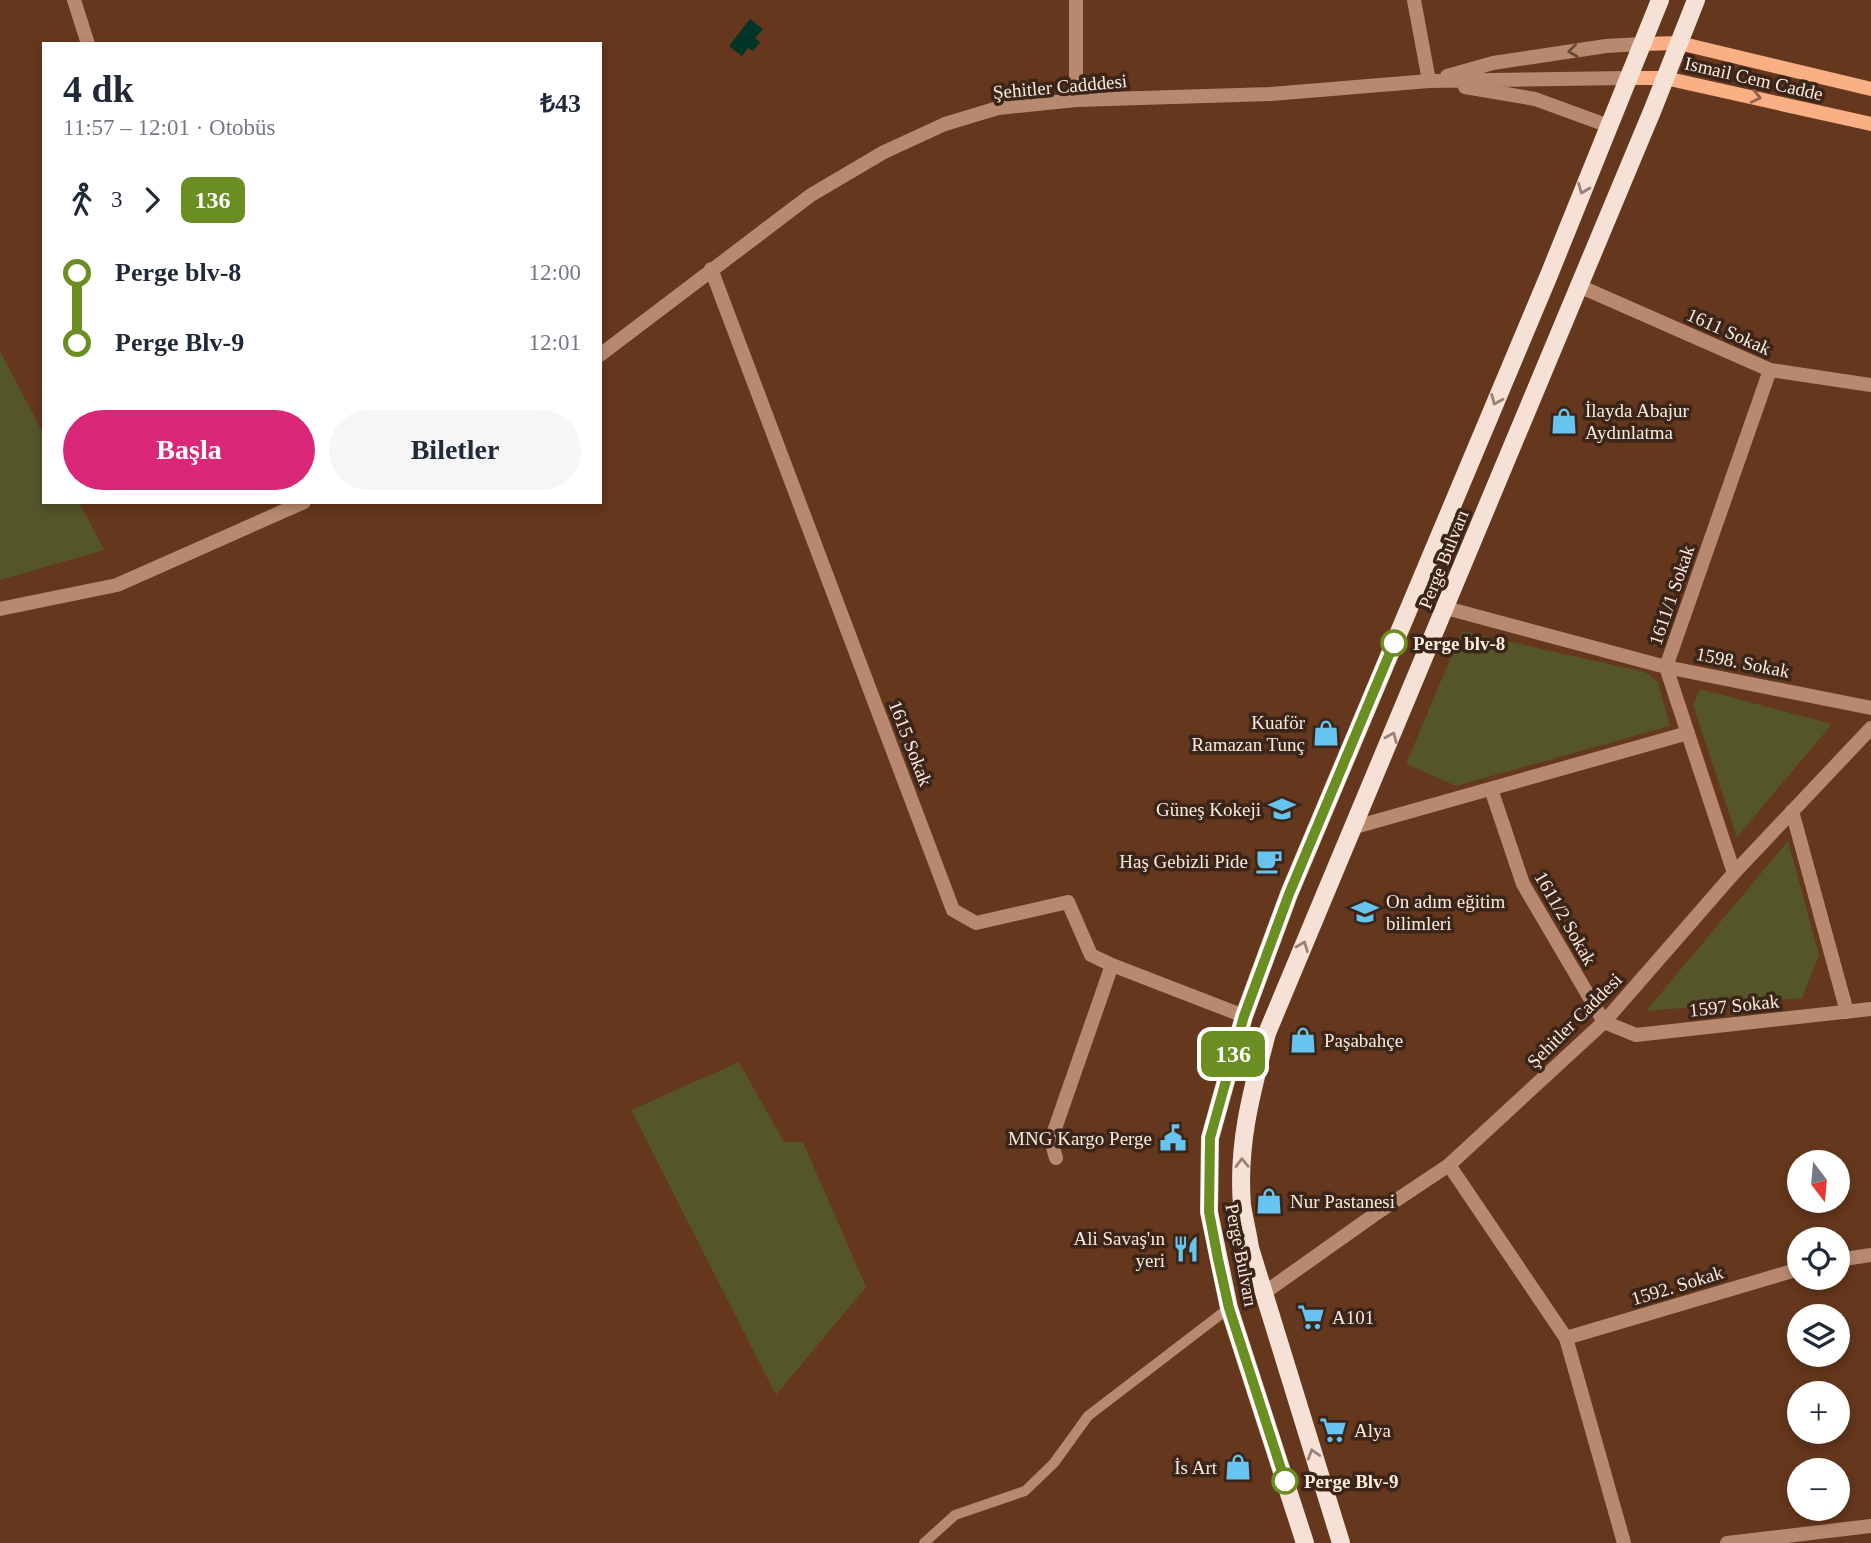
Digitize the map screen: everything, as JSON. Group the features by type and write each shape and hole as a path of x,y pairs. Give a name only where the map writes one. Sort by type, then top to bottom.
{"main road":[{"name":"Perge Bulvarı","path":"1305,1543 1229,1308 1209,1212 1210,1138 1244,1016 1289,894 1549,275 1660,0"},
{"name":"Perge Bulvarı","path":"1340,1543 1250,1248 1242,1205 1242,1150 1248,1104 1267,1033 1446,608 1696,0"},
{"name":"Ismail Cem Cadde","path":"1641,44 1679,43 1871,89"},
{"name":"Ismail Cem Cadde","path":"1627,78 1665,78 1871,124"}],"street":[{"path":"74,0 87,42"},
{"path":"1076,0 1076,100"},
{"path":"1415,0 1429,82"},
{"path":"1429,82 1493,62 1606,46 1641,44"},
{"path":"1429,82 1627,78"},
{"path":"1429,82 1535,99 1609,126"},
{"name":"Şehitler Cadddesi","path":"602,353 810,195 884,152 945,124 998,108 1076,100 1271,94 1429,82"},
{"name":"1615 Sokak","path":"711,269 953,910 976,922 1068,902 1091,955 1244,1016"},
{"name":"1611 Sokak","path":"1579,286 1770,370 1871,385"},
{"name":"1611/1 Sokak","path":"1734,873 1666,667 1770,370"},
{"path":"0,608 117,585 299,504"},
{"name":"1598. Sokak","path":"1446,608 1666,667 1871,708"},
{"name":"Şehitler Caddesi","path":"1264,1293 1449,1165 1604,1022 1734,873 1871,728"},
{"path":"1355,827 1688,733"},
{"name":"1611/2 Sokak","path":"1491,789 1522,884 1604,1022"},
{"path":"1792,811 1847,1012"},
{"path":"1056,1158 1051,1140 1112,965"},
{"name":"1597 Sokak","path":"1604,1022 1636,1035 1871,1009"},
{"path":"1449,1165 1566,1338 1623,1543"},
{"path":"1850,1258 1871,1255"},
{"name":"1592. Sokak","path":"1566,1338 1787,1273"},
{"path":"1727,1543 1871,1527"}],"lane":[{"path":"924,1543 956,1515 1025,1491 1054,1463 1088,1416 1229,1308"}],"shaded area":[{"path":"750,19 763,29 755,38 760,42 753,51 748,48 742,56 729,46"},
{"path":"0,351 42,431 42,504 80,504 104,550 0,580"},
{"path":"1462,631 1645,672 1658,682 1670,726 1456,786 1406,764"},
{"path":"1700,689 1832,724 1737,837 1693,705"},
{"path":"1788,841 1819,955 1802,998 1646,1011"},
{"path":"739,1062 784,1142 803,1142 866,1287 776,1395 631,1110"}],"bus line":[{"name":"136","path":"1285,1481 1229,1308 1218,1259 1209,1212 1210,1138 1244,1016 1289,894 1394,643"}],"place":[{"name":"İlayda Abajur Aydınlatma","path":"1564,421"},
{"name":"Perge blv-8","path":"1394,643"},
{"name":"Kuaför Ramazan Tunç","path":"1326,733"},
{"name":"Güneş Kokeji","path":"1282,809"},
{"name":"Haş Gebizli Pide","path":"1269,861"},
{"name":"On adım eğitim bilimleri","path":"1365,912"},
{"name":"Paşabahçe","path":"1303,1040"},
{"name":"MNG Kargo Perge","path":"1173,1138"},
{"name":"Nur Pastanesi","path":"1269,1201"},
{"name":"Ali Savaş'ın yeri","path":"1186,1249"},
{"name":"A101","path":"1311,1317"},
{"name":"Alya","path":"1333,1430"},
{"name":"İs Art","path":"1238,1467"},
{"name":"Perge Blv-9","path":"1285,1481"}]}
